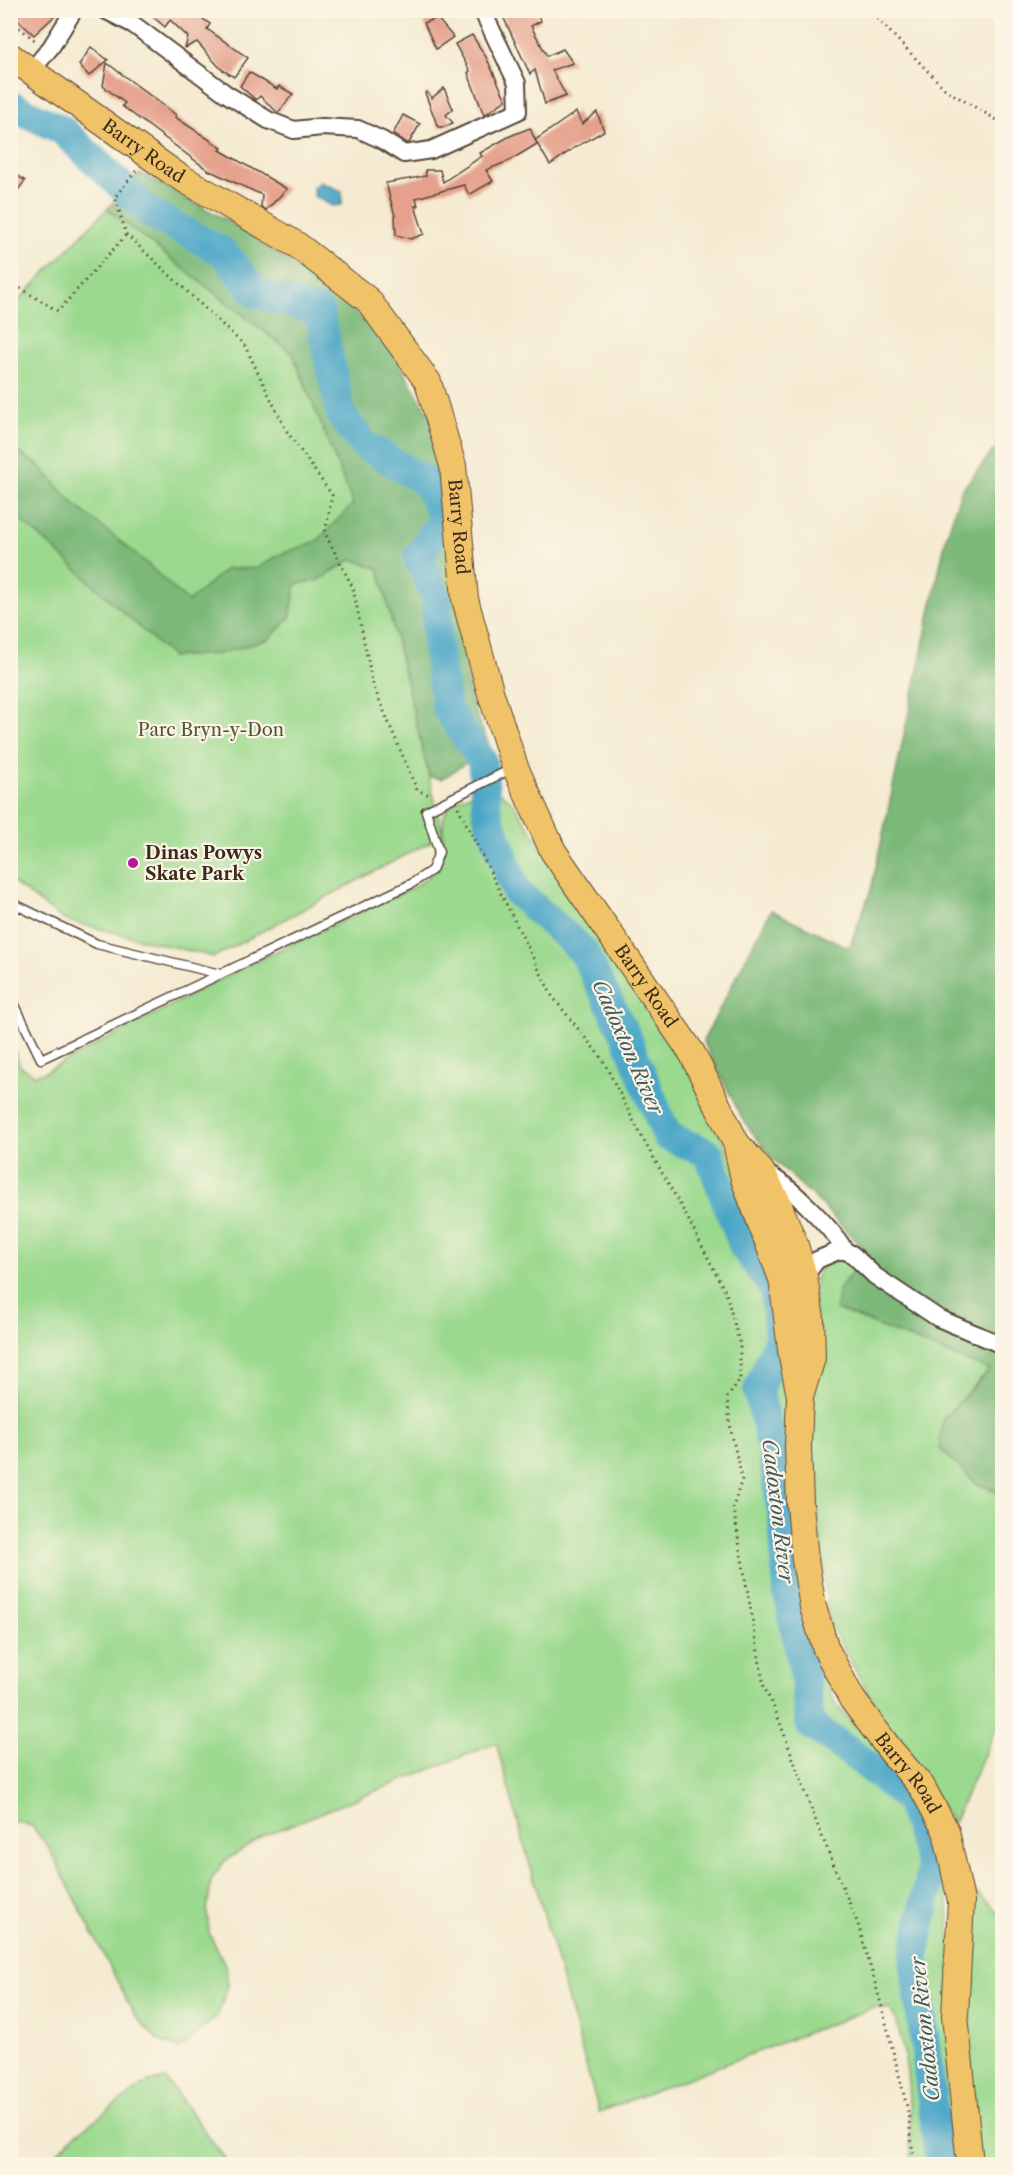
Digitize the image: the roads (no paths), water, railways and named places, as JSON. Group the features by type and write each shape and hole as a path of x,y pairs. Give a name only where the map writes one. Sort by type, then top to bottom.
{"main road":[{"name":"Barry Road","path":"10,56 175,174 297,245 368,300 428,382 453,466 465,599 514,768 553,851 692,1053 736,1143 744,1179 770,1242 782,1279 792,1357 800,1396 799,1470 805,1560 813,1607 826,1649 852,1699 891,1751 922,1787 946,1831 961,1901 954,2016 970,2164"},
{"name":"Barry Road","path":"736,1143 761,1171 795,1245 804,1277 811,1318 812,1358 800,1396"}],"street":[{"path":"32,70 49,50 74,10"},
{"path":"105,10 134,25 225,93 268,120 294,130 322,127 358,129 404,154 431,150 518,111 517,83 482,10"},
{"path":"761,1171 775,1177 810,1210 840,1242 845,1251"},
{"path":"770,1242 785,1221 799,1211 810,1210"},
{"path":"804,1277 817,1260 838,1251 845,1251 852,1254 875,1276 938,1318 1002,1345"}],"lane":[{"path":"10,995 41,1059 411,884 432,870 439,852 426,812 514,768"},
{"path":"10,901 97,944 221,974"}],"water":[{"path":"320,182 342,191 342,205 332,206 314,196 313,187"}],"waterway":[{"name":"Cadoxton River","path":"10,105 62,130 150,213 223,252 256,293 319,312 341,415 364,445 426,482 444,518 418,557 437,598 437,646 447,709 482,760 487,813 516,891 583,951 626,1036 667,1136 708,1153 744,1247 775,1290 779,1338 758,1390 773,1453 783,1521 788,1593 804,1672 810,1724 862,1761 909,1800 932,1867 914,1958 940,2164"}],"place":[{"name":"Dinas Powys Skate Park","path":"133,863"}],"park label":[{"name":"Parc Bryn-y-Don","path":"211,730"}]}
